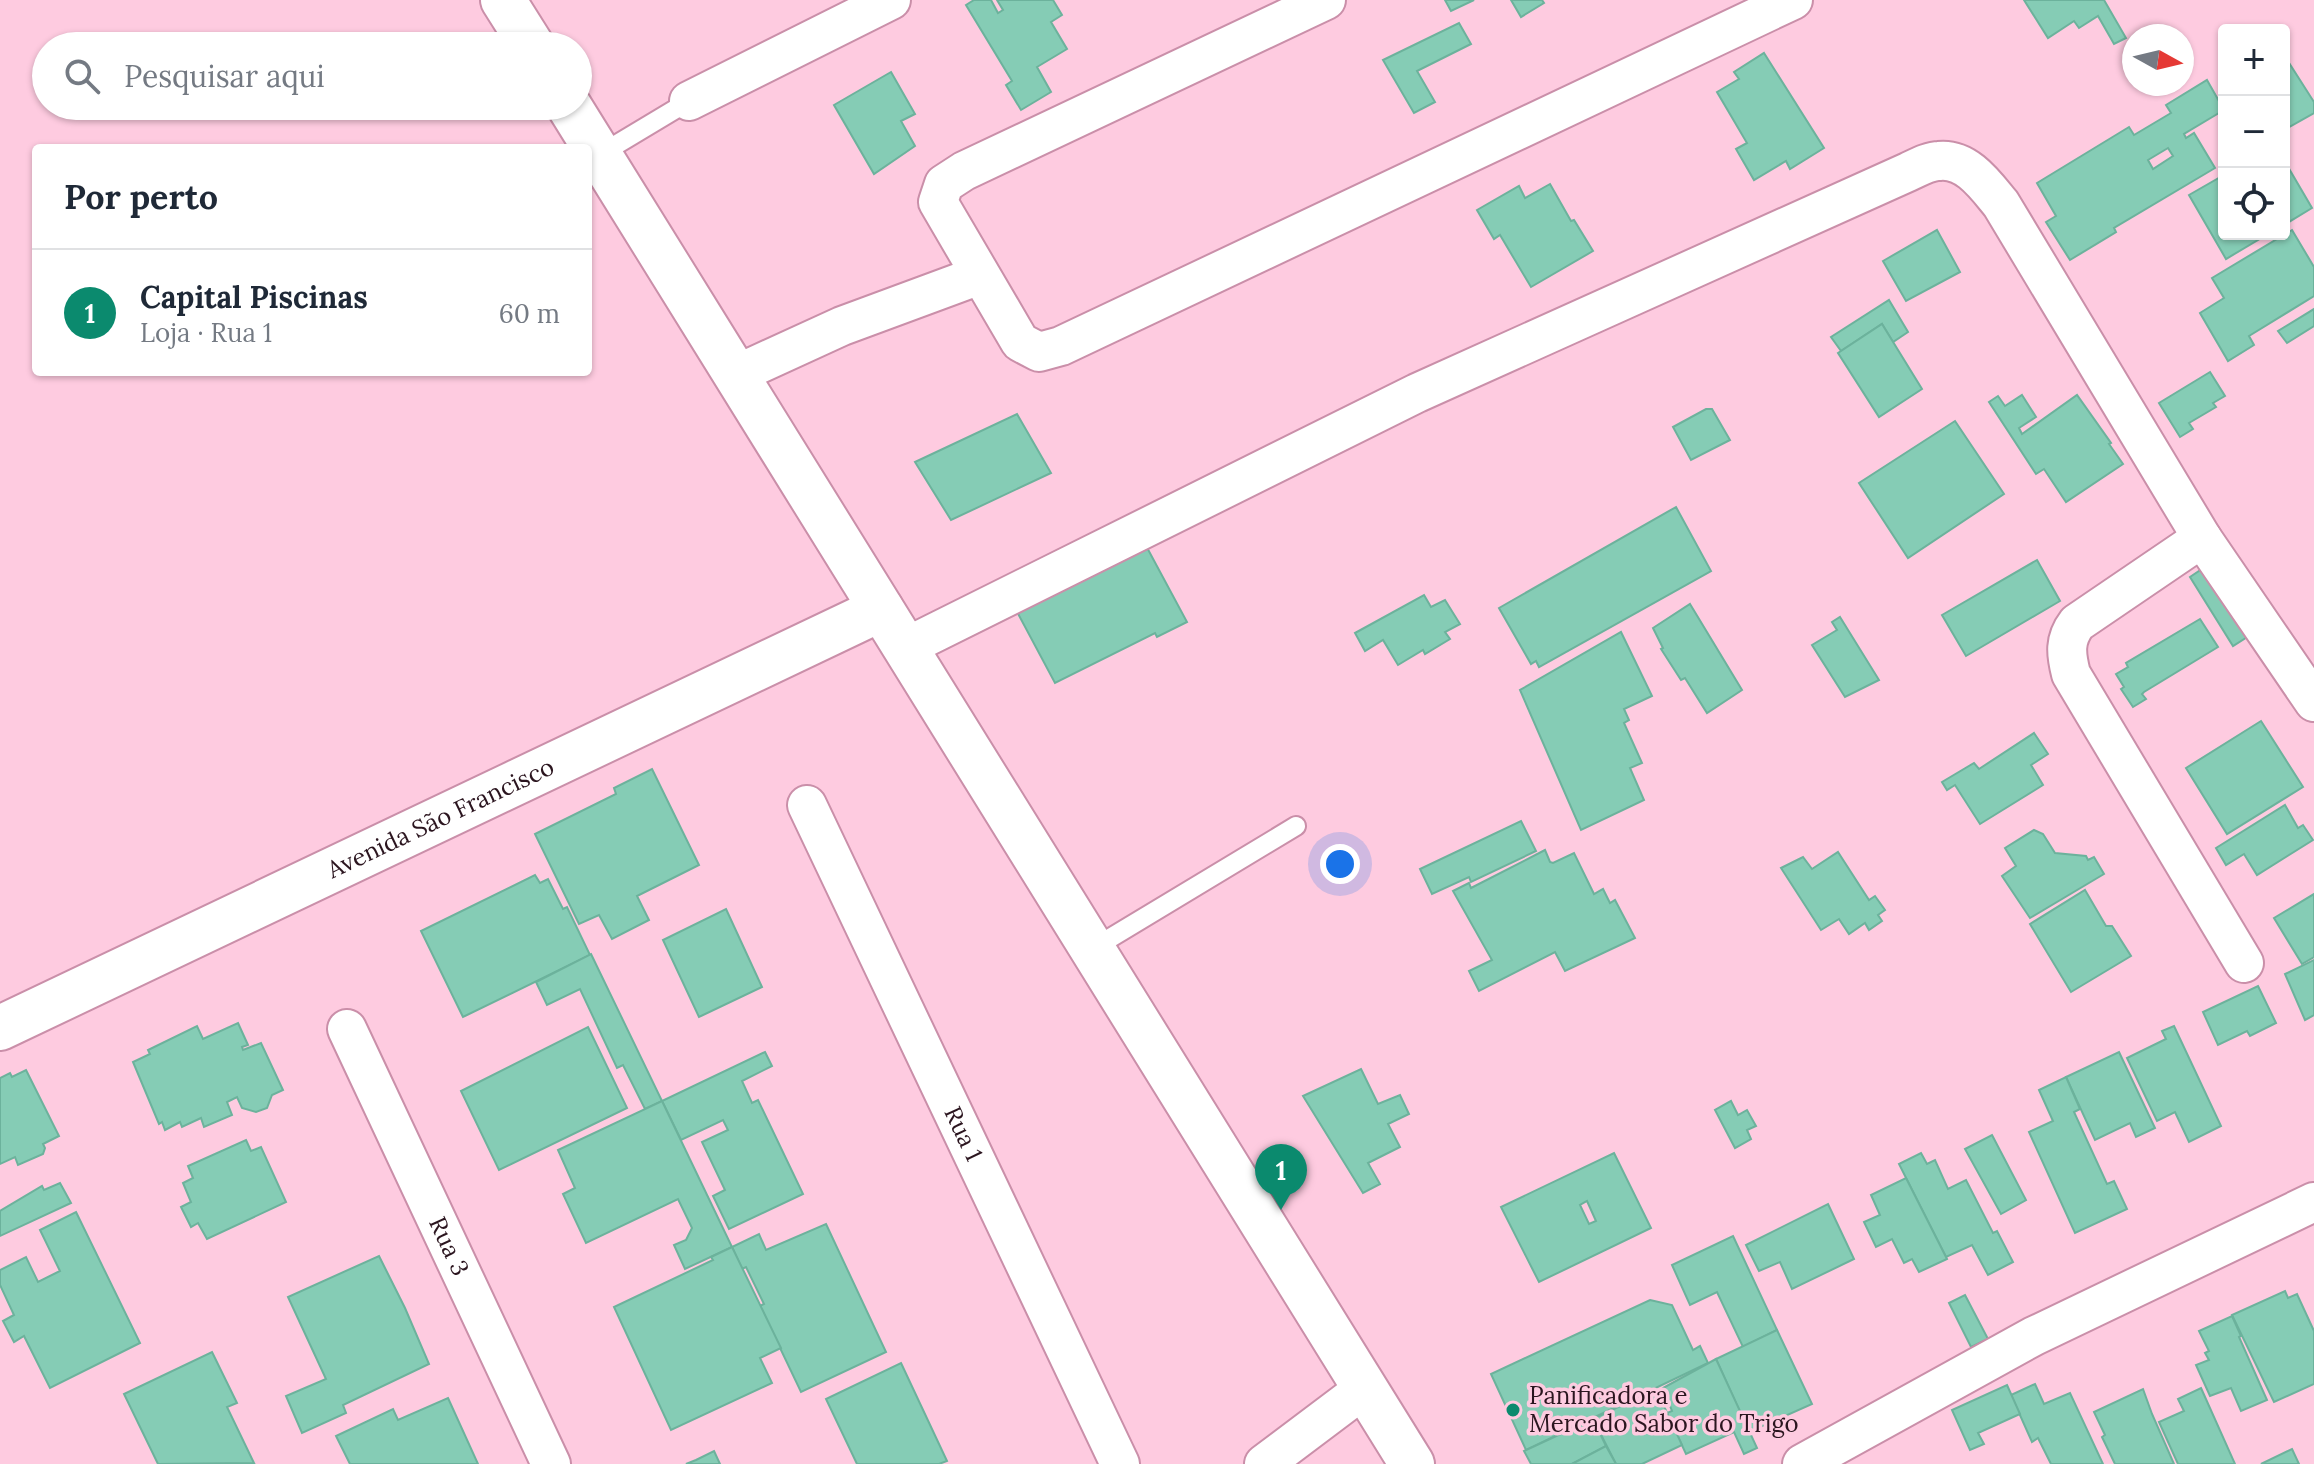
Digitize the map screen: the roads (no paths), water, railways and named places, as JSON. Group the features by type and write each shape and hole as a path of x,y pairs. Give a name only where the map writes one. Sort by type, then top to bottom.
{"main road":[{"path":"503,0 523,32"},
{"path":"578,120 1412,1464"},
{"name":"Avenida São Francisco","path":"0,1028 881,609"}],"street":[{"path":"689,101 891,0"},
{"path":"1326,0 979,164 944,184 938,202 1020,342 1039,352 1061,346 1793,0"},
{"path":"904,648 1417,393 1939,160 1960,164 1976,175 2001,204 2202,538 2314,702"},
{"path":"735,375 842,326 980,275"},
{"path":"2202,538 2077,623 2069,634 2066,653 2071,674 2244,963"},
{"name":"Rua 1","path":"807,805 1120,1464"},
{"name":"Rua 3","path":"347,1029 551,1464"},
{"path":"1802,1464 2034,1336 2314,1202"},
{"path":"1264,1464 1365,1388"}],"lane":[{"path":"599,155 689,101"},
{"path":"1092,949 1296,826"}],"place":[{"name":"Capital Piscinas","path":"1281,1210"},
{"name":"Panificadora e Mercado Sabor do Trigo","path":"1513,1410"}]}
